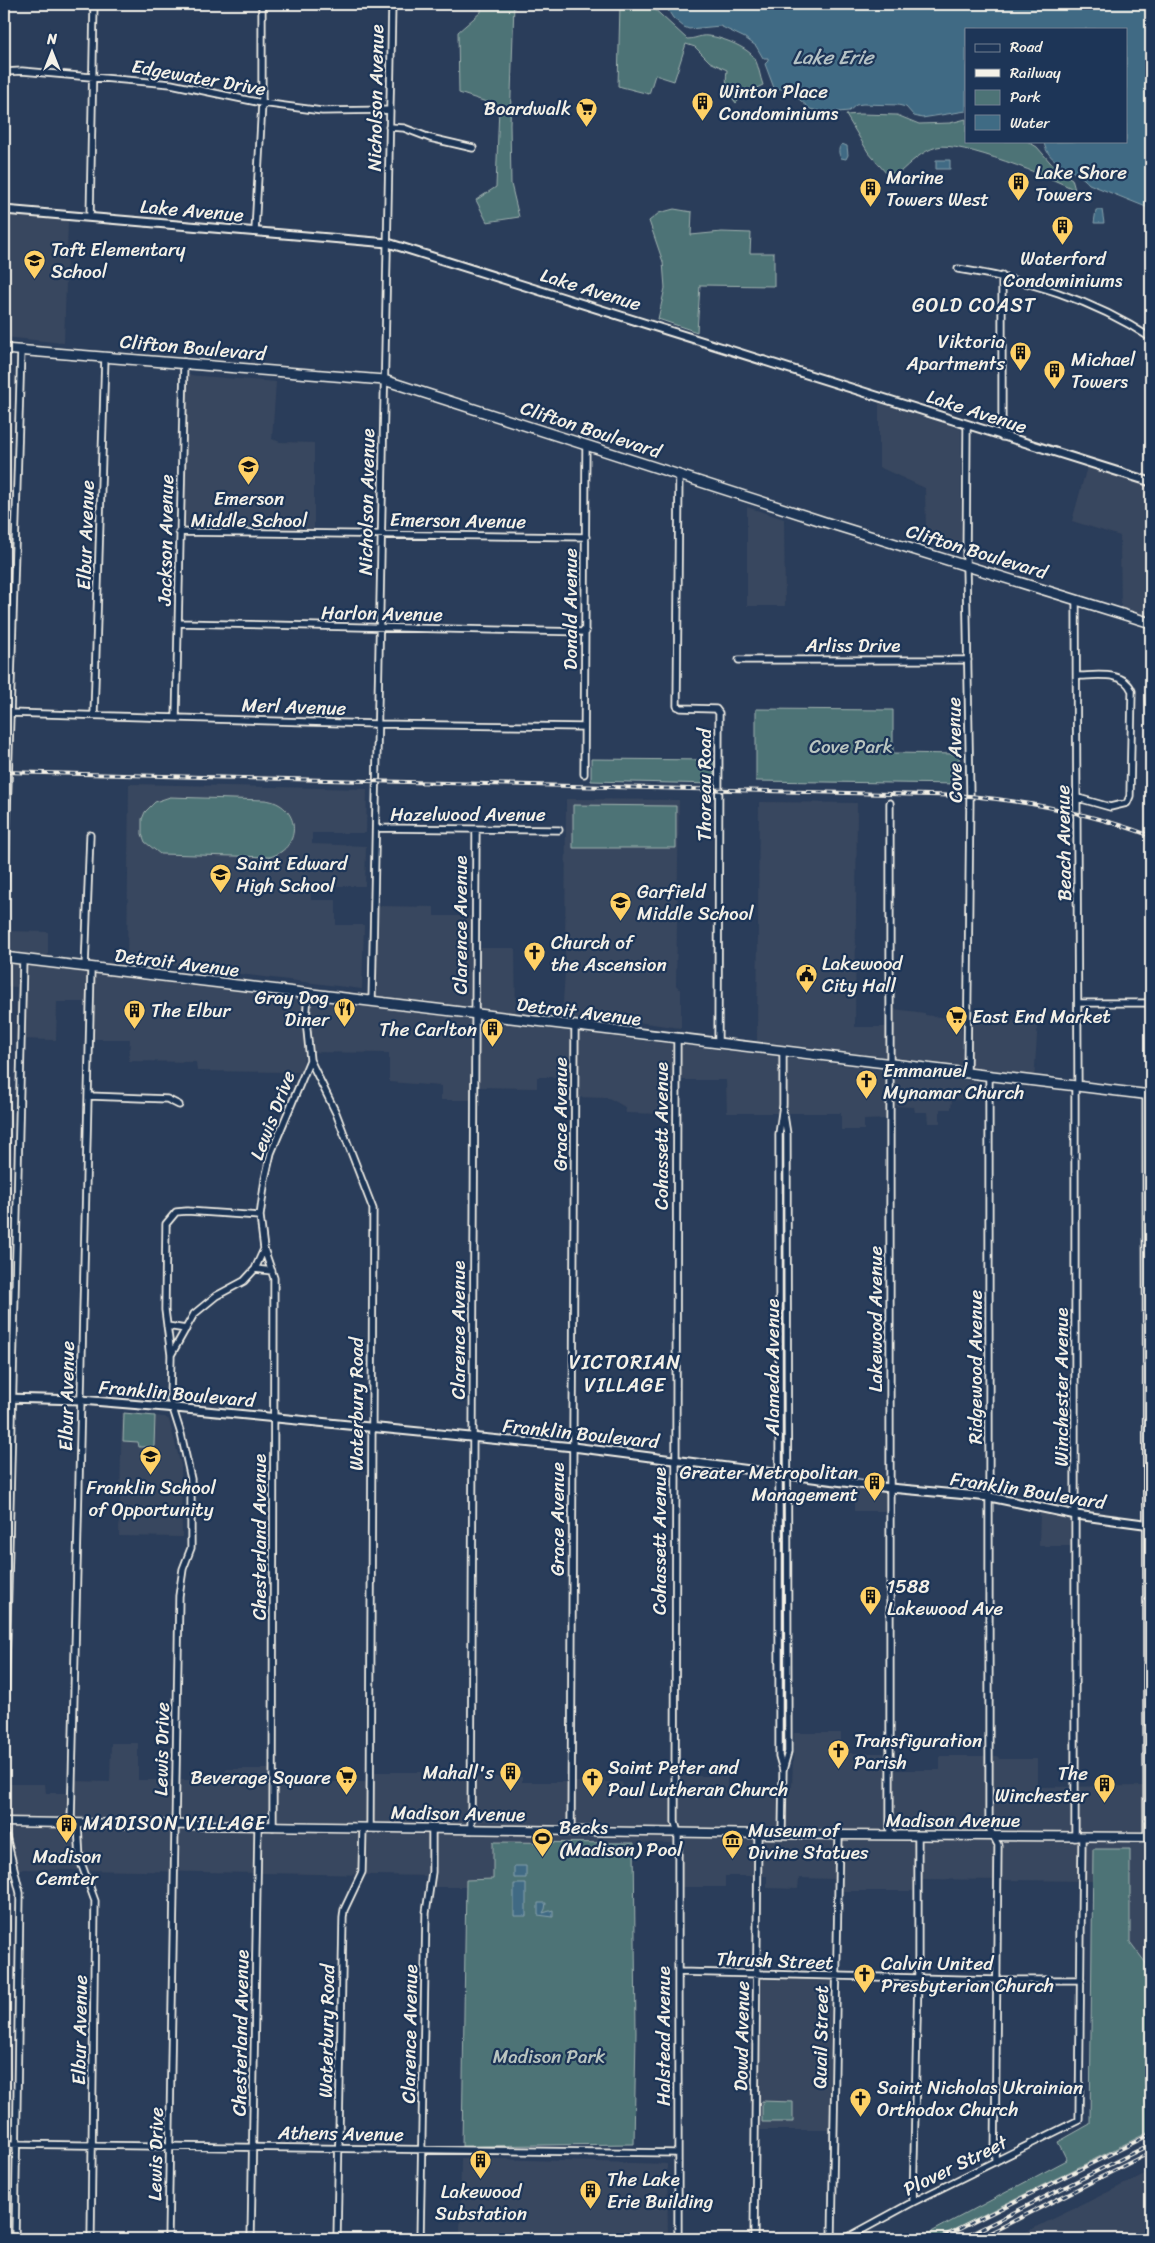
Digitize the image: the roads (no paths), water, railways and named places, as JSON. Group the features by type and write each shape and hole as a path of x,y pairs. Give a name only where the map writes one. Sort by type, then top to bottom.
{"main road":[{"name":"Clifton Boulevard","path":"4,348 384,380 828,523 1076,598 1151,623"},
{"name":"Detroit Avenue","path":"4,957 1149,1095"},
{"name":"Madison Avenue","path":"4,1822 678,1833 1078,1838 1149,1837"}],"street":[{"path":"90,217 94,4"},
{"path":"255,231 262,103 262,4"},
{"name":"Nicholson Avenue","path":"372,1002 376,724 392,4"},
{"name":"Edgewater Drive","path":"4,72 171,84 262,103 322,110 389,110"},
{"path":"389,126 404,128 430,138 473,148"},
{"name":"Lake Avenue","path":"4,210 388,243 798,370 1002,437 1151,482"},
{"path":"958,269 1036,284 1075,298 1116,317 1151,338"},
{"path":"1002,276 1002,437"},
{"path":"4,916 7,714 21,350"},
{"name":"Elbur Avenue","path":"94,715 105,357"},
{"name":"Jackson Avenue","path":"176,718 184,362"},
{"name":"Cove Avenue","path":"967,426 966,565 970,805 967,1074"},
{"name":"Donald Avenue","path":"584,774 586,444"},
{"name":"Thoreau Road","path":"679,474 677,706 681,708 716,709 720,713 718,1044"},
{"name":"Emerson Avenue","path":"179,532 586,538"},
{"name":"Beach Avenue","path":"1076,598 1079,1003 1077,1086"},
{"name":"Harlon Avenue","path":"178,623 586,632"},
{"name":"Arliss Drive","path":"739,660 968,660"},
{"path":"1077,676 1116,676 1127,682 1131,688 1130,796 1128,803 1115,807 1078,798"},
{"name":"Merl Avenue","path":"7,714 376,724 584,727"},
{"name":"Lakewood Avenue","path":"890,802 890,1835"},
{"name":"Hazelwood Avenue","path":"376,828 560,830"},
{"name":"Clarence Avenue","path":"471,1830 476,830"},
{"name":"Elbur Avenue","path":"90,834 89,1096 81,1400 75,1824 80,1860 95,1901 91,2239"},
{"path":"4,1755 22,959"},
{"name":"Waterbury Road","path":"308,994 306,1020 310,1060 336,1112 373,1209 366,1828 362,1872 344,1910 343,1918 337,2239"},
{"path":"1079,1003 1147,1002"},
{"name":"Grace Avenue","path":"571,1831 575,1026"},
{"name":"Cohassett Avenue","path":"677,1039 674,1459 675,1822 678,1833"},
{"name":"Alameda Avenue","path":"783,1052 783,1105 787,1134 788,1630 788,1752 783,1770"},
{"name":"Lewis Drive","path":"168,2239 179,1596 182,1569 191,1548 191,1479 182,1434 169,1390 171,1355 194,1314 216,1296 244,1282 255,1269 264,1249 260,1216 271,1153 310,1060"},
{"name":"Ridgewood Avenue","path":"989,1076 989,1828 998,1845 995,2162"},
{"name":"Winchester Avenue","path":"1077,1086 1076,1514 1081,1980 1079,2120"},
{"path":"1149,1095 1149,1837"},
{"path":"89,1096 167,1099 179,1105"},
{"name":"Alameda Avenue","path":"782,1834 778,1295 779,1134 783,1105"},
{"path":"171,1355 165,1310 166,1224 176,1212 187,1211 260,1216"},
{"name":"Chesterland Avenue","path":"264,1249 274,1278 273,1827"},
{"path":"255,1269 272,1271"},
{"path":"778,1295 787,1295"},
{"path":"167,1326 186,1328"},
{"name":"Franklin Boulevard","path":"4,1398 81,1400 573,1447 890,1488 990,1496 1076,1514 1149,1524"},
{"path":"779,1629 788,1630"},
{"name":"Chesterland Avenue","path":"251,2239 258,1827"},
{"path":"4,1828 20,1893 15,2239"},
{"name":"Clarence Avenue","path":"420,2239 426,1913 432,1872 432,1829"},
{"name":"Halstead Avenue","path":"678,1833 678,2239"},
{"name":"Dowd Avenue","path":"754,2239 758,1834"},
{"name":"Quail Street","path":"832,2239 839,1835"},
{"path":"913,2202 918,1978 918,1836"},
{"name":"Thrush Street","path":"679,1972 836,1977 1081,1980"},
{"name":"Plover Street","path":"846,2239 913,2202 1079,2120"},
{"name":"Athens Avenue","path":"4,2144 678,2153"}],"water":[{"name":"Lake Erie","path":"664,4 1151,4 1151,209 1089,184 1056,161 1046,150 1044,142 1128,142 1128,28 965,28 965,111 922,118 914,116 906,107 898,105 863,104 856,105 849,111 826,113 810,109 789,90 774,88 765,64 768,58 763,58 756,46 745,38 720,26 689,29 673,18"},
{"path":"842,144 847,146 848,155 846,159 841,158 839,154"},
{"path":"936,160 950,160 950,169 936,169"},
{"path":"1096,210 1102,210 1104,223 1094,223"},
{"path":"514,1866 526,1866 526,1878 514,1878"},
{"path":"514,1884 526,1884 526,1916 514,1916"},
{"path":"538,1903 546,1903 543,1913 553,1910 553,1917 538,1915"}],"railway":[{"path":"4,772 970,796 1016,802 1085,815 1151,836"},
{"path":"939,2239 1151,2134"},
{"path":"961,2239 1151,2144"},
{"path":"984,2236 1151,2152"}],"place":[{"name":"Winton Place Condominiums","path":"703,121"},
{"name":"Boardwalk","path":"587,127"},
{"name":"Lake Shore Towers","path":"1019,202"},
{"name":"Marine Towers West","path":"870,207"},
{"name":"Waterford Condominiums","path":"1063,246"},
{"name":"Taft Elementary School","path":"35,279"},
{"name":"Viktoria Apartments","path":"1021,371"},
{"name":"Michael Towers","path":"1055,389"},
{"name":"Emerson Middle School","path":"249,486"},
{"name":"Saint Edward High School","path":"220,893"},
{"name":"Garfield Middle School","path":"621,921"},
{"name":"Church of the Ascension","path":"535,972"},
{"name":"Lakewood City Hall","path":"806,993"},
{"name":"Gray Dog Diner","path":"345,1027"},
{"name":"The Elbur","path":"135,1029"},
{"name":"East End Market","path":"956,1035"},
{"name":"The Carlton","path":"493,1048"},
{"name":"Emmanuel Mynamar Church","path":"867,1100"},
{"name":"Franklin School of Opportunity","path":"151,1475"},
{"name":"Greater Metropolitan Management","path":"874,1502"},
{"name":"1588 Lakewood Ave","path":"871,1616"},
{"name":"Transfiguration Parish","path":"838,1770"},
{"name":"Mahall's","path":"510,1791"},
{"name":"Beverage Square","path":"347,1796"},
{"name":"Saint Peter and Paul Lutheran Church","path":"592,1797"},
{"name":"The Winchester","path":"1104,1803"},
{"name":"Madison Cemter","path":"67,1844"},
{"name":"Becks (Madison) Pool","path":"543,1857"},
{"name":"Museum of Divine Statues","path":"732,1860"},
{"name":"Calvin United Presbyterian Church","path":"865,1993"},
{"name":"Saint Nicholas Ukrainian Orthodox Church","path":"861,2117"},
{"name":"Lakewood Substation","path":"481,2179"},
{"name":"The Lake Erie Building","path":"591,2209"}],"district":[{"name":"GOLD COAST","path":"974,305"},
{"name":"VICTORIAN VILLAGE","path":"625,1374"},
{"name":"MADISON VILLAGE","path":"175,1823"}],"park label":[{"name":"Cove Park","path":"851,746"},
{"name":"Madison Park","path":"549,2056"}]}
